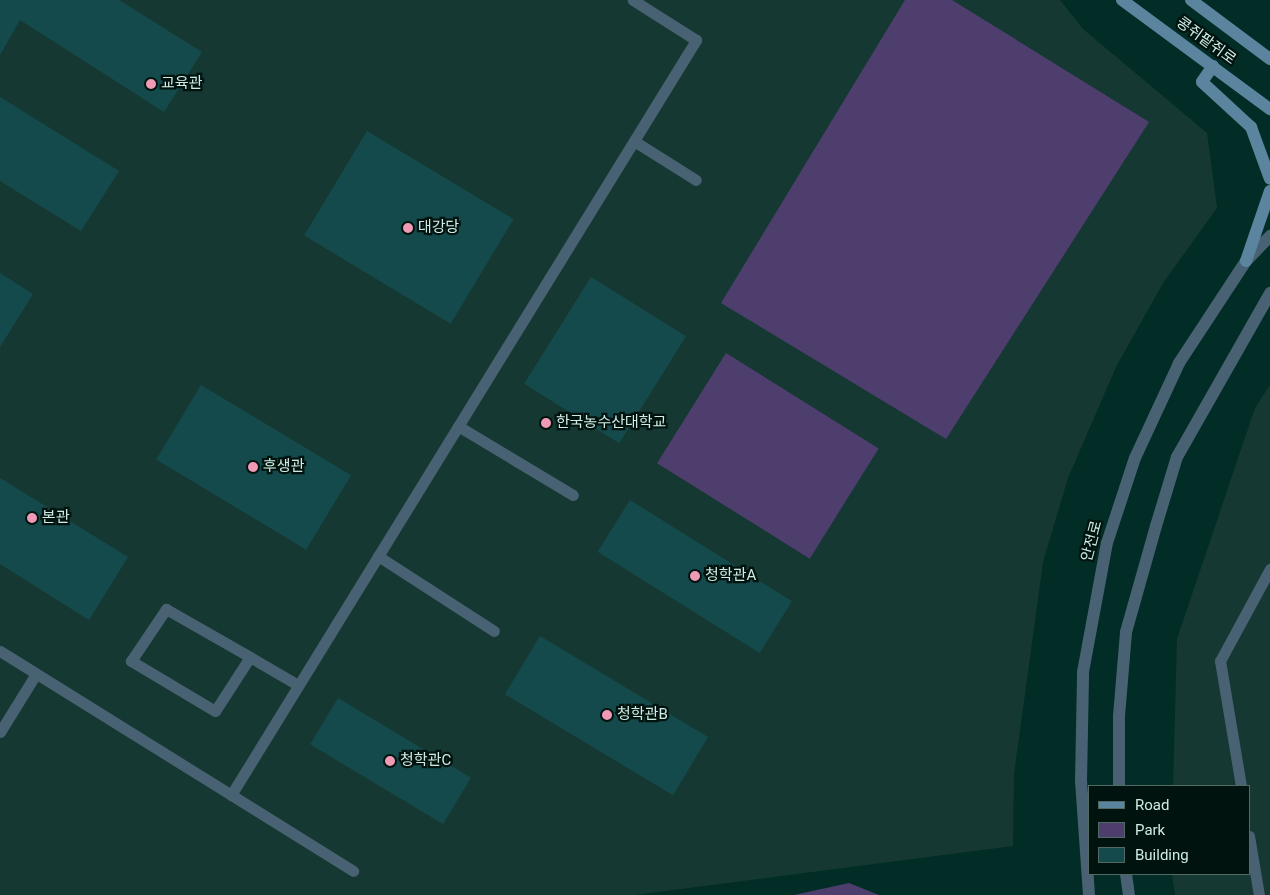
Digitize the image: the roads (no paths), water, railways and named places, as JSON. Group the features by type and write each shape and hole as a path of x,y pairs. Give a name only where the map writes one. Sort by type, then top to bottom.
{"main road":[{"name":"콩쥐팥쥐로","path":"1122,0 1270,109"},
{"name":"콩쥐팥쥐로","path":"1191,0 1270,60"},
{"path":"1213,66 1202,82 1251,127 1263,150 1270,179"},
{"path":"1246,261 1270,191"}],"street":[{"name":"안전로","path":"1089,895 1081,781 1083,672 1107,543 1135,458 1180,363 1246,261 1270,236"},
{"path":"1119,785 1119,716 1126,632 1158,517 1177,457 1270,293"},
{"path":"1126,875 1129,895"}],"lane":[{"path":"231,795 696,40 633,0"},
{"path":"634,141 696,180"},
{"path":"458,426 572,495"},
{"path":"378,556 494,631"},
{"path":"1241,785 1220,661 1270,569"},
{"path":"250,657 215,711 131,661 166,609 250,657 298,685"},
{"path":"0,651 353,871"},
{"path":"0,732 36,674"},
{"path":"1250,843 1258,895"}],"place":[{"name":"교육관","path":"151,84"},
{"name":"대강당","path":"408,228"},
{"name":"한국농수산대학교","path":"546,423"},
{"name":"후생관","path":"253,467"},
{"name":"본관","path":"32,518"},
{"name":"청학관A","path":"695,576"},
{"name":"청학관B","path":"607,715"},
{"name":"청학관C","path":"390,761"}]}
